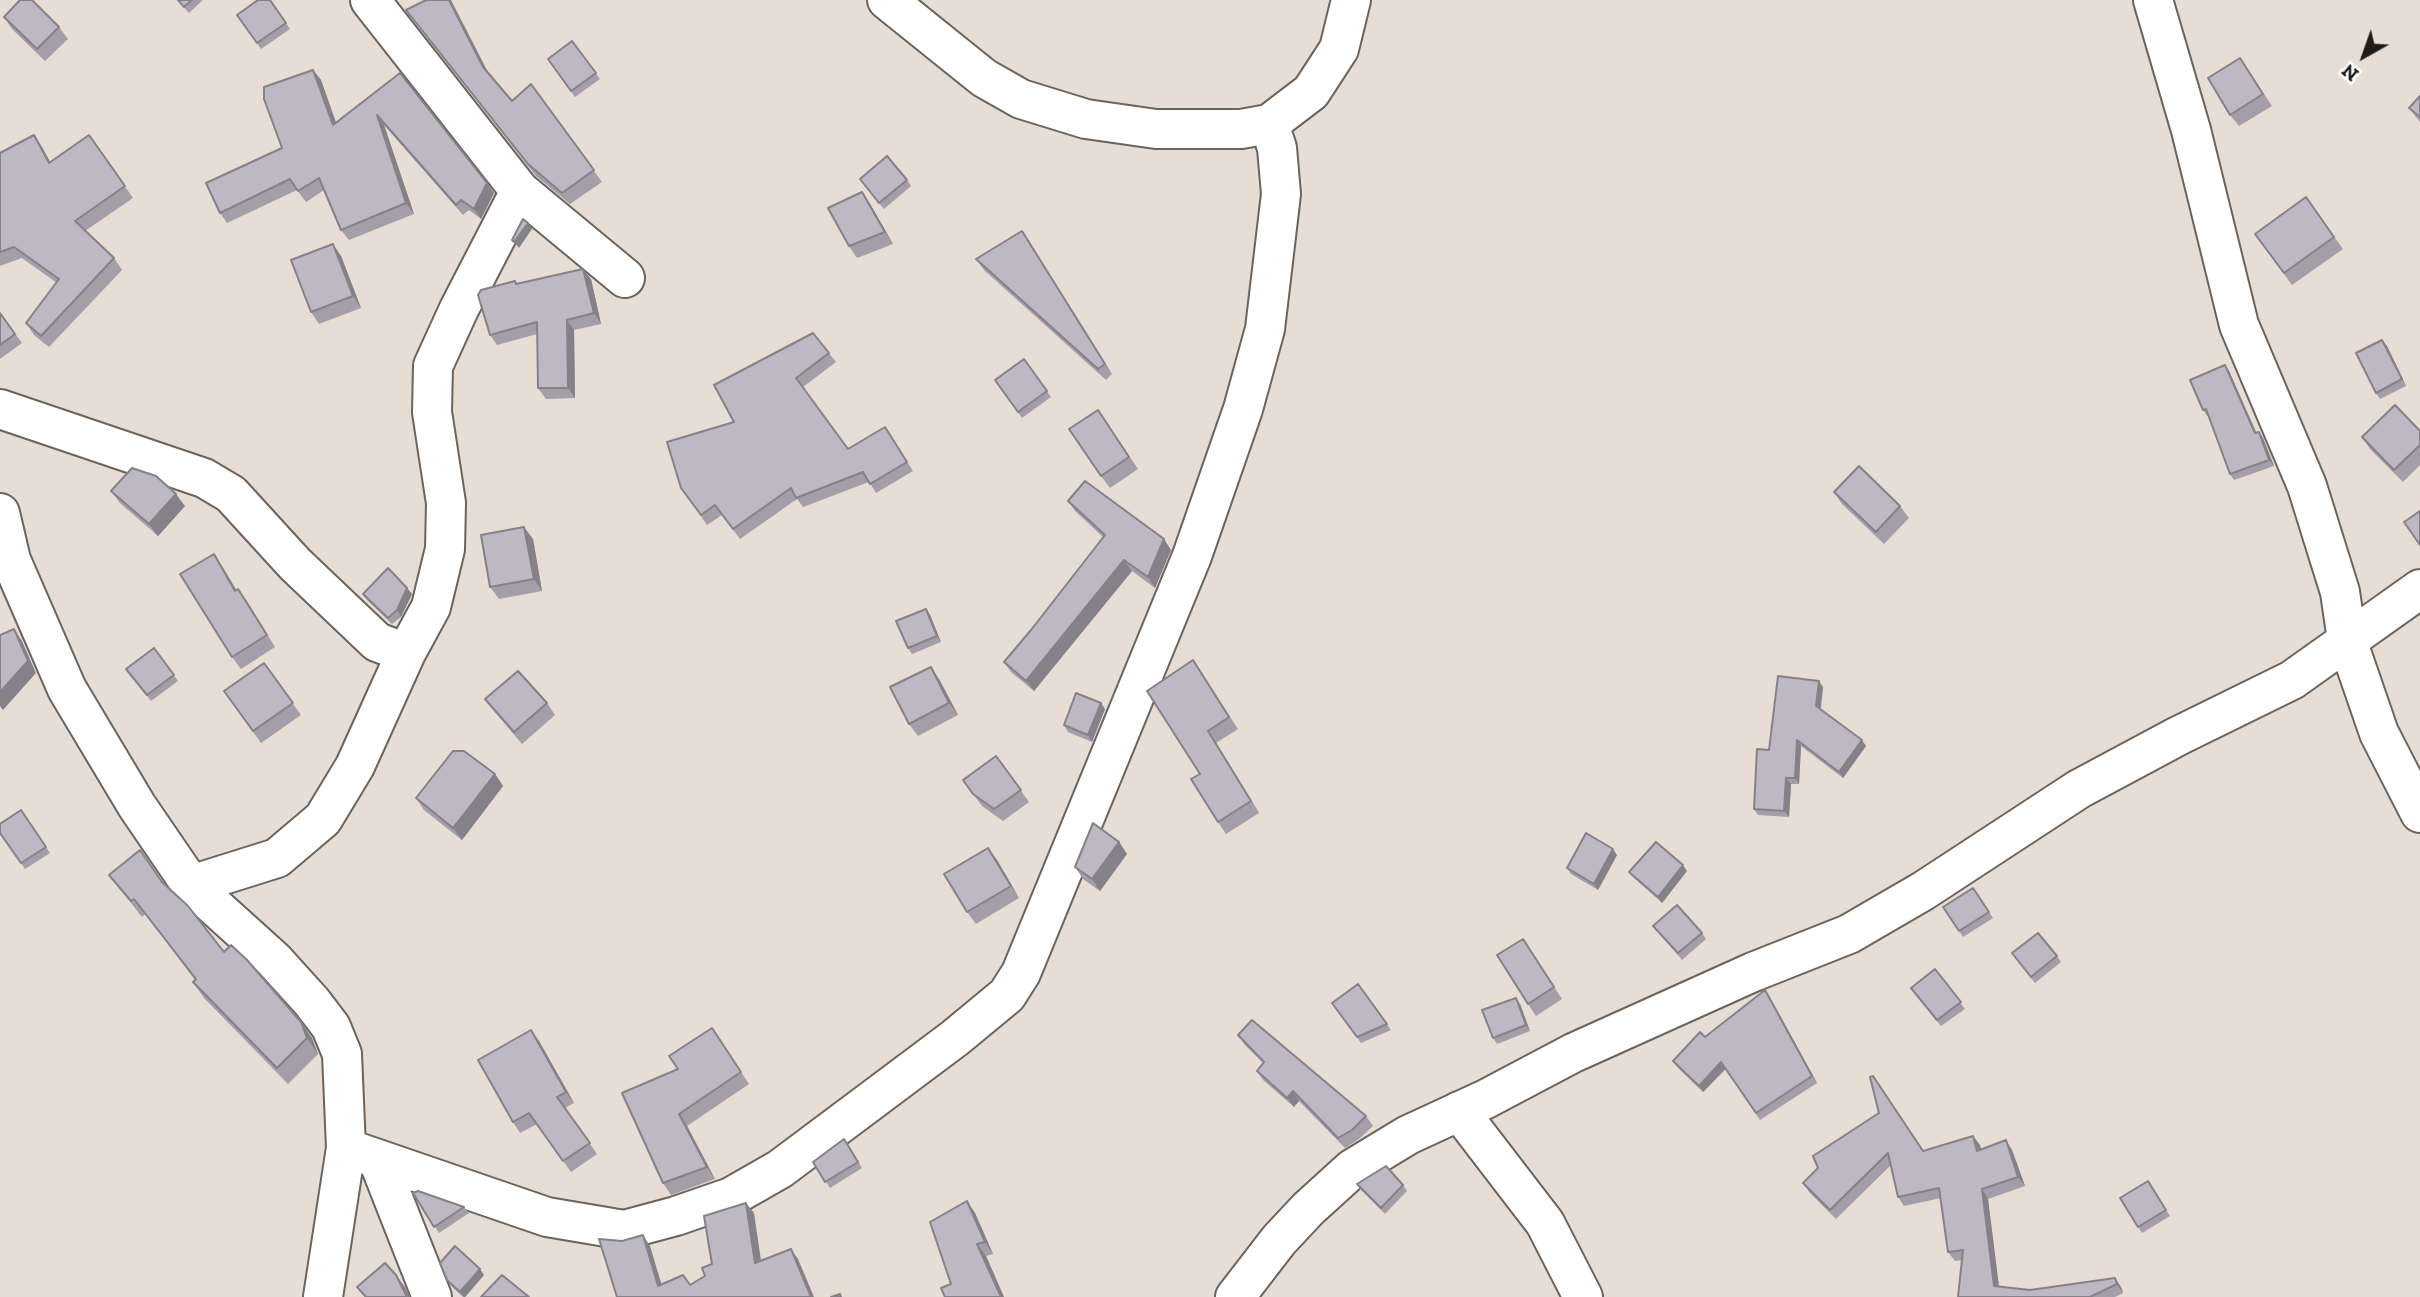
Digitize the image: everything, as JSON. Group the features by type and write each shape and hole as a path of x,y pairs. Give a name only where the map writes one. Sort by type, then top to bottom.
{"street":[{"path":"370,0 520,191 625,278"},
{"path":"887,0 984,78 1021,99 1086,119 1156,129 1241,129 1269,124 1311,92 1339,49 1351,0"},
{"path":"2153,0 2191,130 2239,325 2307,486 2340,592 2347,640 2379,733 2420,813"},
{"path":"362,1154 547,1217 624,1230 731,1197 780,1169 955,1038 1007,995 1021,973 1162,632 1192,556 1243,409 1265,329 1281,194 1277,148 1269,124"},
{"path":"191,885 277,858 323,819 355,766 406,653 431,607 445,549 446,503 432,412 433,366 520,191"},
{"path":"0,409 204,478 231,494 295,564 377,642 406,653"},
{"path":"0,513 11,560 67,689 137,806 191,885 274,960 331,1027 342,1054 362,1154 432,1297"},
{"path":"1235,1297 1279,1240 1308,1209 1352,1169 1408,1135 1573,1053 1753,972 1849,934 1923,891 2079,789 2291,680 2420,589"},
{"path":"1458,1111 1545,1223 1583,1297"},
{"path":"323,1297 362,1154"}],"building":[{"path":"20,0 32,0 59,27 37,49 4,17"},
{"path":"178,0 192,0 184,7"},
{"path":"258,0 270,0 286,23 257,43 237,15"},
{"path":"426,0 449,0 483,67 512,101 531,84 594,170 562,193 528,164 406,10"},
{"path":"572,41 596,73 571,91 548,59"},
{"path":"2240,58 2263,94 2230,115 2208,78"},
{"path":"313,70 333,125 400,73 487,183 474,209 461,200 456,205 377,115 406,203 341,230 319,178 298,191 290,179 220,213 206,183 282,148 264,99 264,87"},
{"path":"2420,96 2420,117 2409,108"},
{"path":"34,135 49,163 89,135 125,186 75,221 114,258 41,336 26,323 59,279 14,247 0,252 0,153"},
{"path":"887,156 907,180 879,203 860,179"},
{"path":"862,192 885,232 849,246 828,208"},
{"path":"2306,197 2334,237 2284,273 2255,234"},
{"path":"523,219 528,223 514,242 512,240"},
{"path":"1022,231 1105,364 1098,369 976,259"},
{"path":"333,244 353,296 311,312 291,260"},
{"path":"583,269 594,313 567,320 568,388 538,388 537,322 490,335 478,295 481,290 515,281 516,284"},
{"path":"0,313 15,334 0,345"},
{"path":"813,333 829,353 796,378 848,449 885,427 907,462 870,484 863,472 796,498 791,488 733,529 715,505 701,515 681,488 667,442 734,422 714,385"},
{"path":"2382,340 2402,379 2376,393 2356,353"},
{"path":"1024,359 1047,391 1018,412 995,380"},
{"path":"2225,365 2255,433 2259,432 2269,460 2230,474 2206,409 2203,410 2190,380"},
{"path":"2395,405 2420,431 2420,445 2394,470 2362,437"},
{"path":"1098,410 1129,457 1101,476 1069,429"},
{"path":"1859,466 1900,506 1876,532 1834,492"},
{"path":"132,468 156,476 176,494 149,524 111,491"},
{"path":"1085,481 1164,539 1148,577 1124,560 1026,681 1004,662 1105,535 1068,501"},
{"path":"2420,511 2420,545 2404,522"},
{"path":"524,527 534,579 490,587 481,535"},
{"path":"214,554 235,591 238,589 267,635 232,657 180,574"},
{"path":"388,568 407,588 397,610 388,618 363,594"},
{"path":"926,609 937,636 908,648 896,621"},
{"path":"14,629 28,661 0,692 0,635"},
{"path":"154,648 174,675 147,695 126,669"},
{"path":"1193,660 1229,717 1208,731 1251,801 1218,822 1191,779 1200,774 1147,691"},
{"path":"264,663 293,703 253,731 224,691"},
{"path":"931,667 949,703 909,724 890,687"},
{"path":"518,671 547,703 514,732 485,699"},
{"path":"1778,676 1819,681 1816,706 1862,740 1839,772 1797,740 1795,778 1786,778 1784,811 1754,809 1757,749 1769,750"},
{"path":"1076,693 1101,703 1088,735 1064,725"},
{"path":"453,751 464,751 495,774 453,828 416,798"},
{"path":"996,756 1021,790 994,809 973,794 963,780"},
{"path":"21,810 46,847 21,863 0,833 0,824"},
{"path":"1093,823 1119,842 1092,879 1075,867"},
{"path":"1586,833 1613,849 1594,884 1567,868"},
{"path":"1656,842 1683,865 1658,897 1629,872"},
{"path":"988,848 1011,886 967,912 944,874"},
{"path":"140,850 162,882 188,906 224,952 231,945 301,1022 307,1038 277,1068 193,982 196,979 134,899 131,901 109,875"},
{"path":"1973,888 1989,912 1959,931 1943,907"},
{"path":"1677,905 1702,933 1678,953 1653,926"},
{"path":"2038,933 2057,956 2031,977 2012,953"},
{"path":"1523,939 1554,987 1528,1004 1497,955"},
{"path":"1935,969 1961,1002 1937,1020 1911,988"},
{"path":"1358,984 1387,1024 1357,1037 1332,1003"},
{"path":"1765,990 1812,1076 1756,1113 1721,1062 1699,1086 1673,1061 1700,1032 1705,1037"},
{"path":"1516,998 1526,1025 1493,1038 1482,1010"},
{"path":"1252,1020 1366,1116 1352,1130 1338,1138 1293,1091 1287,1098 1257,1071 1264,1062 1238,1035"},
{"path":"712,1028 741,1072 679,1114 707,1167 663,1183 622,1093 678,1069 669,1056"},
{"path":"531,1030 566,1092 557,1097 590,1143 563,1161 529,1113 513,1122 478,1060"},
{"path":"1873,1076 1923,1151 1973,1136 1977,1151 2006,1140 2018,1177 1982,1189 1994,1286 2030,1290 2115,1278 2117,1284 2090,1297 1958,1297 1963,1250 1948,1252 1939,1188 1898,1197 1888,1153 1830,1210 1803,1183 1818,1168 1813,1156 1879,1113 1870,1077"},
{"path":"844,1139 858,1162 825,1182 813,1162"},
{"path":"1386,1166 1403,1185 1381,1208 1357,1184"},
{"path":"2148,1181 2166,1210 2138,1227 2120,1198"},
{"path":"418,1191 464,1207 434,1227 413,1193"},
{"path":"967,1201 985,1242 977,1244 1001,1297 945,1297 941,1288 951,1284 930,1222"},
{"path":"746,1203 755,1263 791,1249 811,1297 617,1297 599,1239 622,1241 643,1235 658,1286 683,1275 690,1285 705,1276 702,1268 712,1264 704,1216"},
{"path":"455,1246 480,1269 460,1292 447,1280 440,1263"},
{"path":"385,1263 396,1275 407,1297 366,1297 357,1287"},
{"path":"502,1275 529,1297 481,1297"}]}
